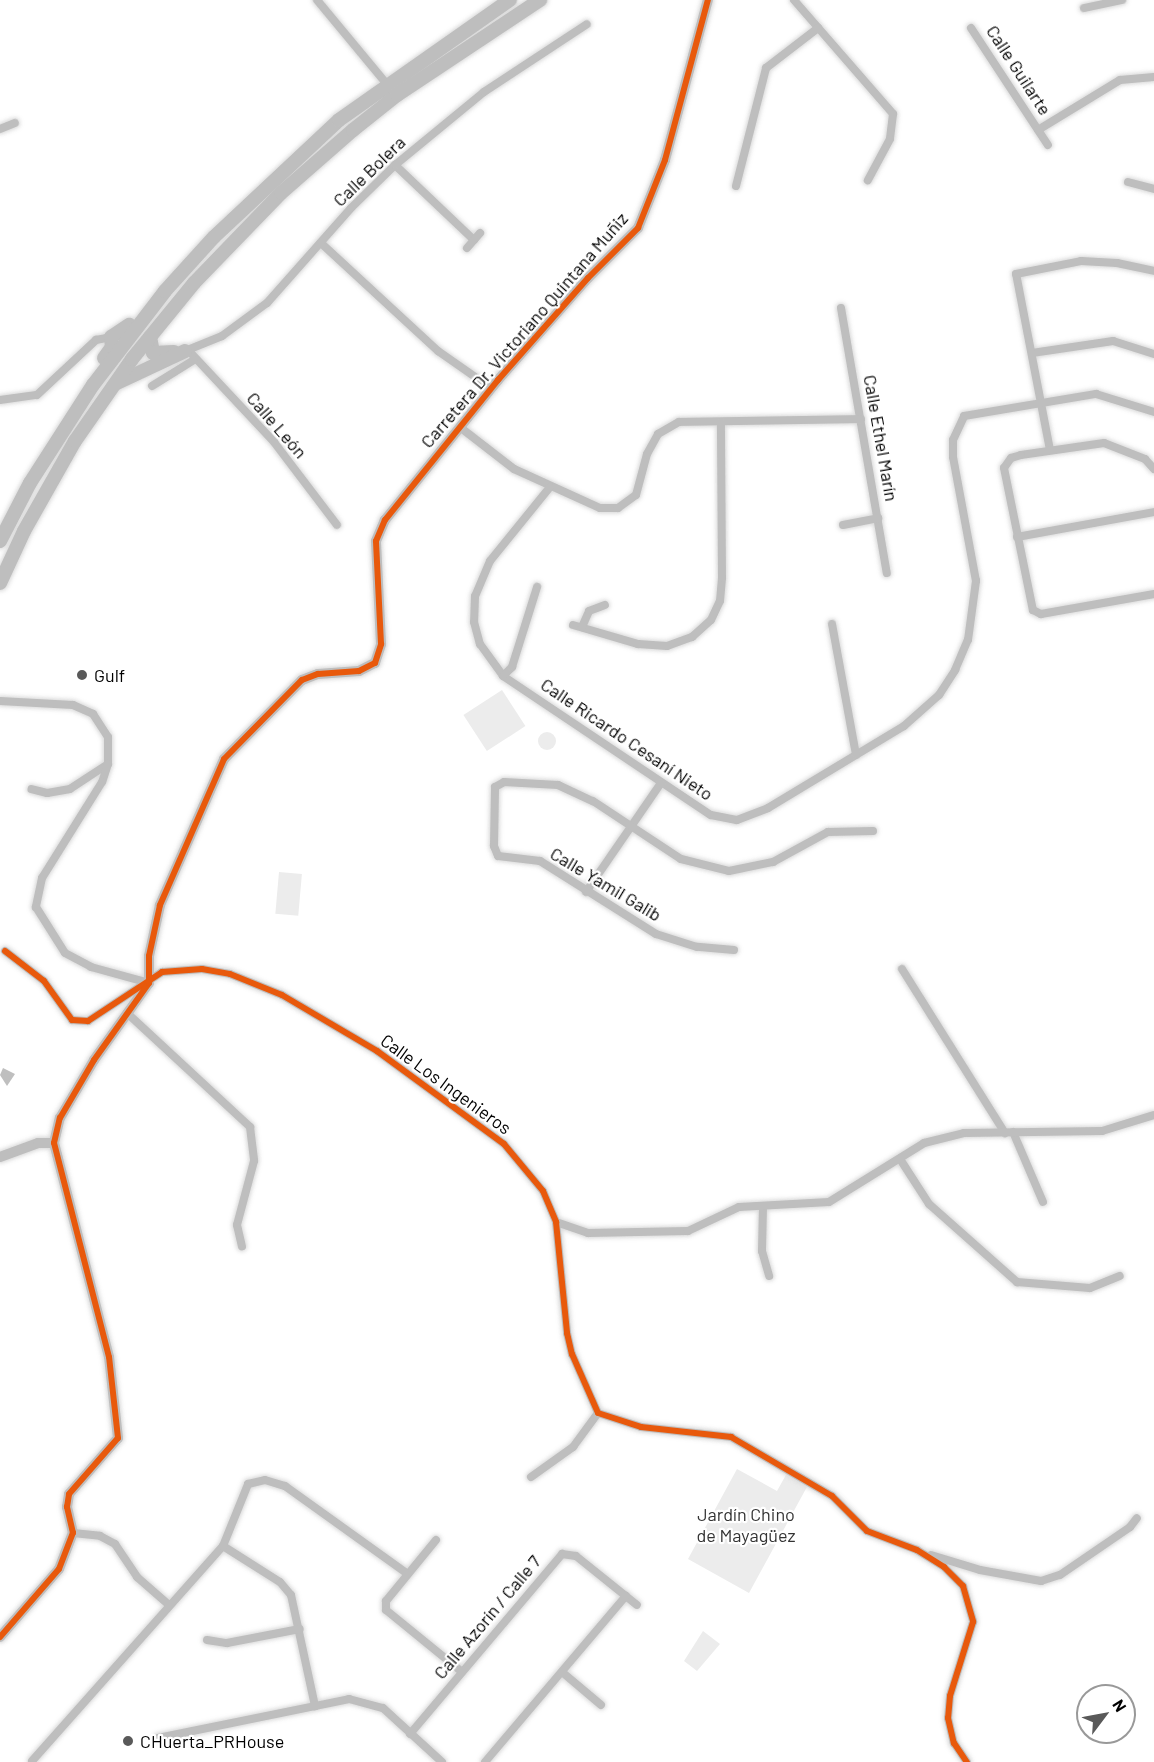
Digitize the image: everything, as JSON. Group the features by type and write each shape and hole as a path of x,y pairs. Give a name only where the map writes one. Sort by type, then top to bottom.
{"highway":[{"path":"87,393 90,380 112,347 111,338 123,333 248,202 386,84 510,0"},
{"path":"0,583 46,491 113,386 150,337 262,212 397,95 540,0"},
{"path":"0,542 30,483 87,393 165,291"},
{"path":"150,337 150,350 157,355 189,354"},
{"path":"113,386 189,354"}],"street":[{"path":"317,0 397,95"},
{"name":"Carretera Dr. Victoriano Quintana Muñiz","path":"148,983 149,956 160,905 213,777 224,759 302,680 318,674 359,671 375,663 381,644 376,590 378,532 491,388 588,278 638,228 665,160 708,0"},
{"path":"794,0 893,114 890,139 868,180"},
{"path":"1084,8 1122,0"},
{"name":"Calle Bolera","path":"152,386 189,354 222,336 267,303 351,208 395,165 484,92 587,24"},
{"path":"736,186 766,68 818,28"},
{"name":"Calle Guilarte","path":"971,28 1048,145"},
{"path":"1038,130 1120,80 1154,77"},
{"path":"0,129 15,123"},
{"path":"395,165 477,237 467,248"},
{"path":"1128,182 1154,189"},
{"path":"321,244 438,351 491,388"},
{"path":"1050,450 1016,274 1081,261 1117,263 1154,271"},
{"name":"Calle Ethel Marín","path":"842,308 887,573"},
{"path":"0,400 37,395 96,340 111,338"},
{"path":"1032,353 1113,341 1154,354"},
{"name":"Calle León","path":"189,354 274,442 337,525"},
{"name":"Calle Ricardo Cesaní Nieto","path":"550,487 490,561 475,596 474,622 480,645 503,676 711,815 737,820 768,808 904,726 939,695 968,640 976,581 953,458 957,429 964,416 1096,394 1154,412"},
{"path":"461,428 514,469 600,508 618,508 636,495 647,454 658,434 679,422 861,419"},
{"path":"605,605 589,611 577,626 638,644 667,646 692,637 711,620 720,601 722,578 722,422"},
{"path":"1154,469 1145,459 1104,443 1011,458 1004,468 1033,610 1041,614 1154,594"},
{"path":"1017,537 1154,512"},
{"path":"843,525 878,518"},
{"path":"503,676 512,667 537,587"},
{"path":"522,597 533,597"},
{"path":"832,624 856,755"},
{"path":"0,701 73,705 93,714 108,737 108,764 102,782 42,878 36,907 65,953 91,967 148,983 60,1118 54,1143 110,1357 119,1427 112,1448 81,1476 69,1494 67,1507 73,1533 59,1569 0,1637"},
{"path":"31,789 47,793 70,789 108,764"},
{"path":"586,892 662,783"},
{"name":"Calle Yamil Galib","path":"631,827 593,801 558,785 499,785 495,787 494,846 498,856 540,861 656,934 697,947 734,950"},
{"path":"631,827 681,859 729,871 773,862 828,832 869,831"},
{"name":"Calle Los Ingenieros","path":"5,951 44,981 72,1020 88,1021 162,972 202,969 230,974 282,994 377,1051 504,1144 543,1191 556,1222 567,1333 572,1354 598,1413"},
{"path":"902,969 1009,1132 1043,1202"},
{"path":"127,1013 250,1127 254,1161 237,1226 242,1246"},
{"path":"556,1222 588,1233 688,1231 740,1207 829,1202 924,1143 964,1133 1102,1131 1154,1115"},
{"path":"0,1157 28,1145 54,1143"},
{"path":"900,1159 929,1204 1017,1282 1090,1288 1120,1276"},
{"path":"764,1206 762,1251 769,1276"},
{"path":"531,1477 573,1448 598,1413 641,1427 731,1437 832,1496 867,1531 980,1570 1041,1581 1060,1575 1130,1527 1137,1518"},
{"path":"32,1761 168,1604 223,1546 248,1484 265,1480 285,1486 408,1574"},
{"path":"73,1533 100,1536 115,1544 137,1577 168,1604"},
{"path":"436,1540 386,1601 387,1610 462,1672"},
{"path":"223,1546 286,1587 294,1601 315,1706"},
{"path":"917,1550 955,1576 971,1604 973,1622 950,1696 948,1718 954,1743 968,1762"},
{"name":"Calle Azorín / Calle 7","path":"410,1734 562,1554 576,1556 637,1605"},
{"path":"485,1762 626,1596"},
{"path":"207,1640 227,1643 300,1629"},
{"path":"562,1672 601,1705"},
{"path":"158,1738 349,1699 369,1701 383,1708 442,1762"}],"green space":[{"path":"502,690 525,726 487,751 463,715"},
{"path":"547,732 553,735 556,741 553,747 547,750 541,747 538,741 541,735"},
{"path":"279,872 302,874 298,916 275,914"},
{"name":"Jardín Chino de Mayagüez","path":"737,1469 777,1491 787,1473 808,1485 749,1593 688,1559"},
{"path":"703,1631 720,1644 697,1671 684,1661"}],"shaded area":[{"path":"3,1068 15,1074 7,1086 0,1075"}],"cycle path":[{"path":"0,1637 59,1569 73,1533 67,1507 69,1494 118,1438 109,1357 54,1143 60,1118 94,1060 149,983 149,956 160,905 224,759 302,680 318,674 359,671 375,663 381,644 376,541 385,520 498,380 588,278 638,228 665,160 708,0"},
{"path":"5,951 44,981 72,1020 88,1021 162,972 202,969 230,974 282,995 377,1051 504,1144 543,1191 556,1222 567,1333 572,1354 598,1413 641,1427 731,1437 832,1496 867,1531 917,1550 944,1567 963,1586 973,1622 950,1696 948,1718 954,1743 967,1762"}],"place":[{"name":"Gulf","path":"82,675"},
{"name":"CHuerta_PRHouse","path":"128,1741"}]}
